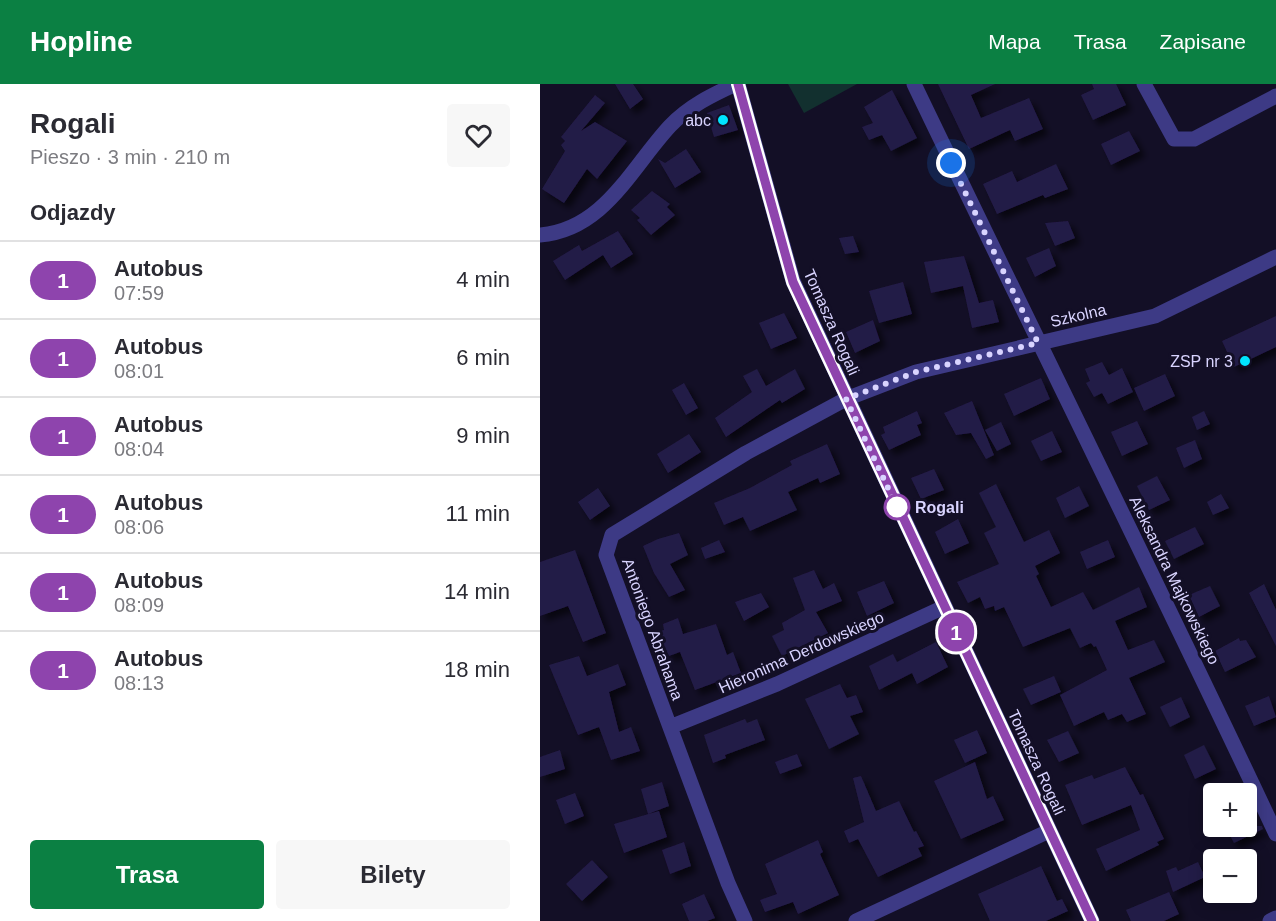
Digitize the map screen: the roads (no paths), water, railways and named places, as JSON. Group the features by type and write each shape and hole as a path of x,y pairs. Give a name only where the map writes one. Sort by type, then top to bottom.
{"street":[{"path":"540,236 556,234 580,225 622,188 671,126 701,100 737,84"},
{"name":"Tomasza Rogali","path":"737,84 793,282 1092,921"},
{"name":"Aleksandra Majkowskiego","path":"914,84 1038,343 1176,622 1276,834"},
{"path":"1144,84 1174,139 1194,139 1276,96"},
{"name":"Szkolna","path":"846,399 916,372 1155,316 1276,257"},
{"name":"Antoniego Abrahama","path":"745,921 728,883 606,555 612,535 746,453 846,399"},
{"name":"Hieronima Derdowskiego","path":"670,726 777,684 944,608"},
{"path":"856,921 1049,831"},
{"path":"1270,921 1276,918"}],"place":[{"name":"abc","path":"723,120"},
{"name":"ZSP nr 3","path":"1245,361"},
{"name":"Rogali","path":"897,507"}]}
